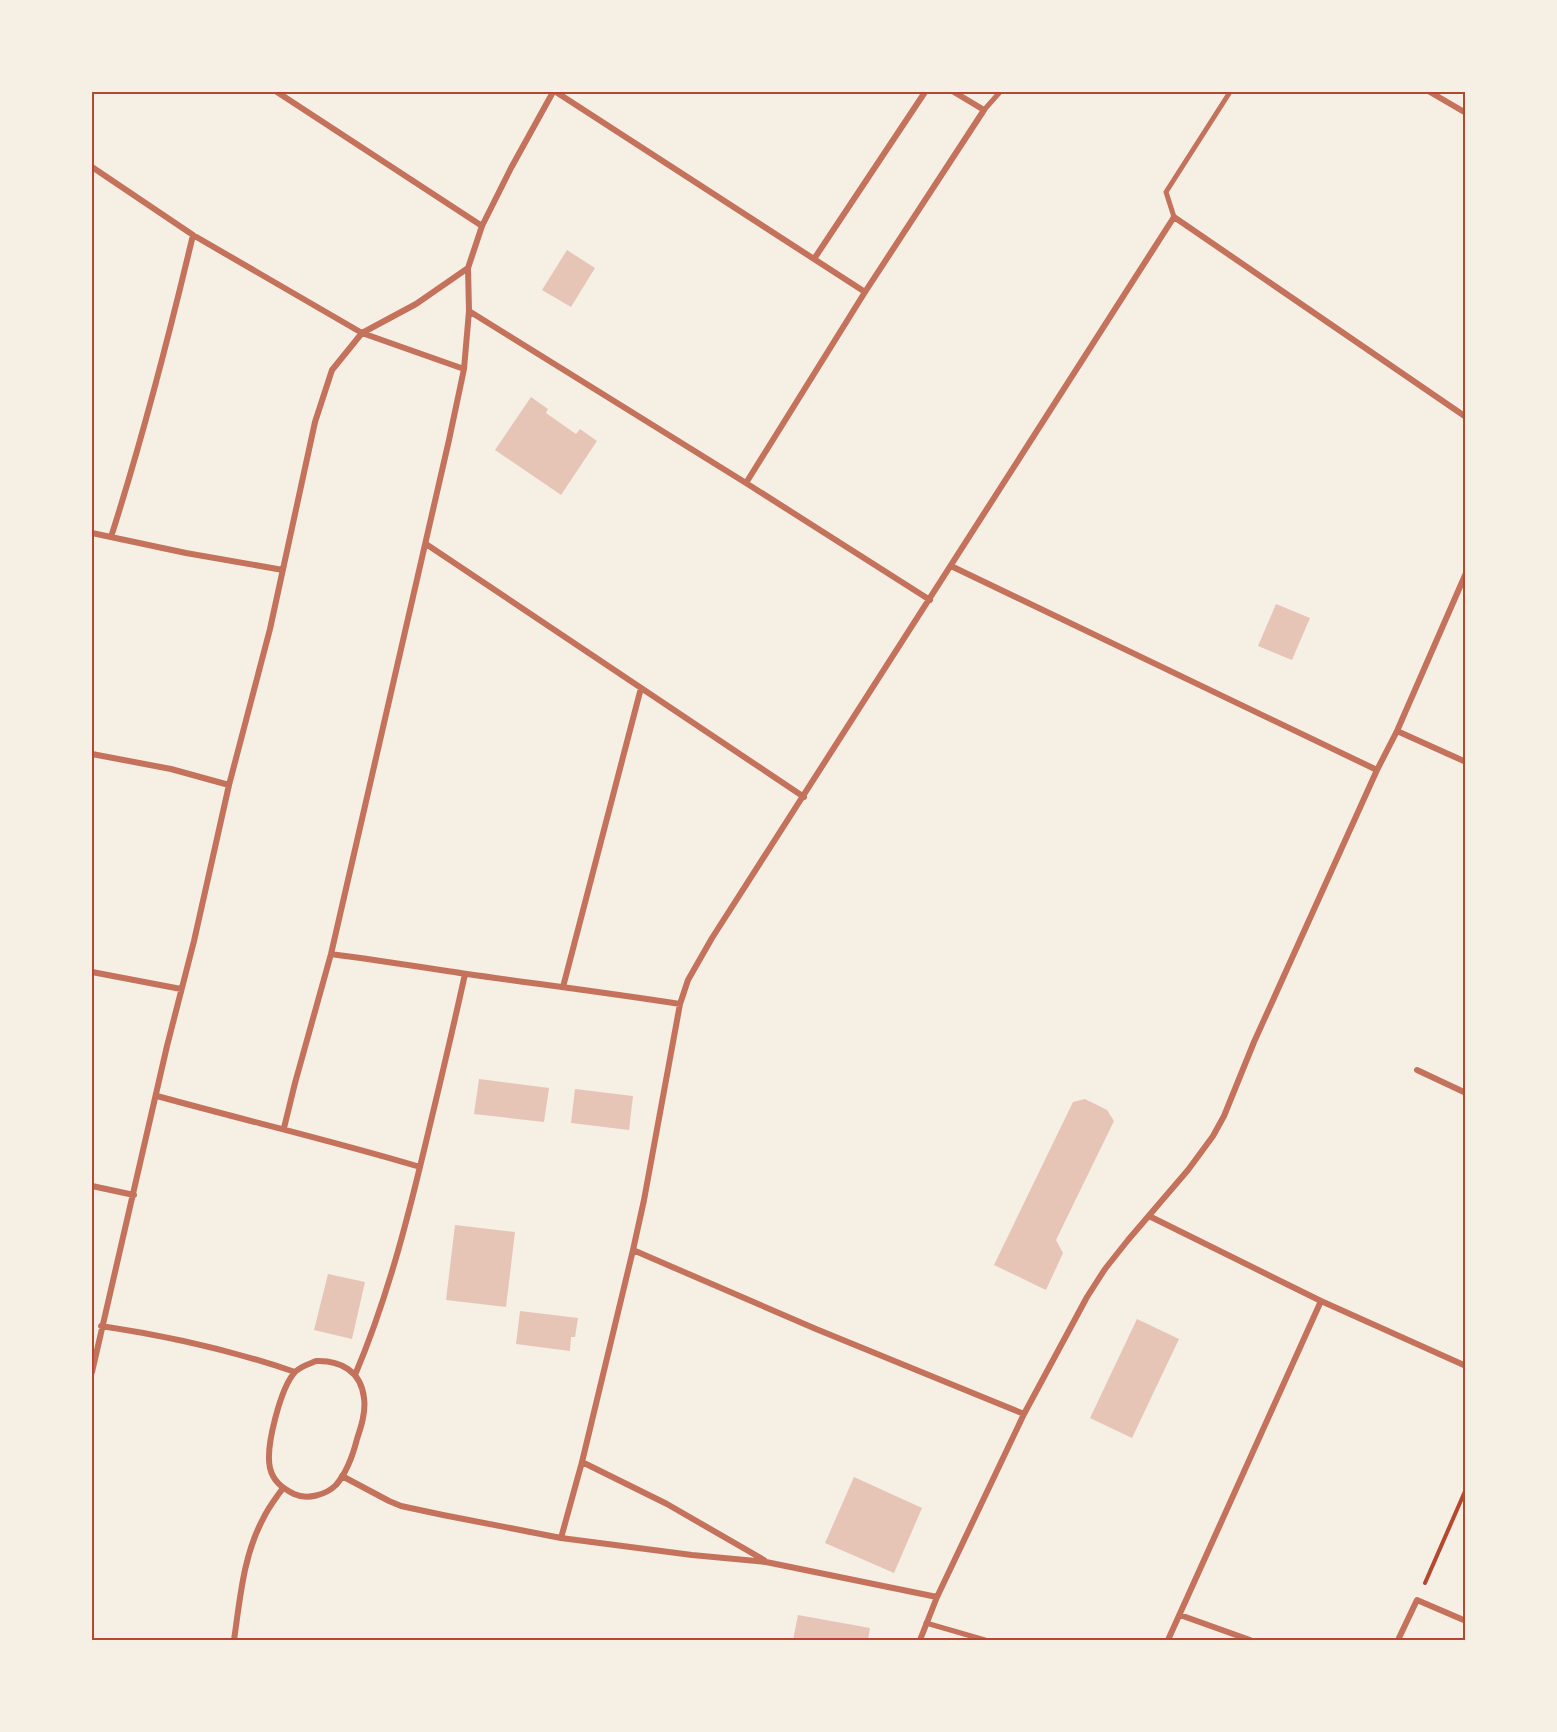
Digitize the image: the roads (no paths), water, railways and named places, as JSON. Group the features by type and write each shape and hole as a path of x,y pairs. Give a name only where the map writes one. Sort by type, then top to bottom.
{"street":[{"path":"277,92 482,226"},
{"path":"284,1128 331,954 464,369 469,311 468,268 482,226 511,168 555,92 865,292"},
{"path":"814,259 925,92"},
{"path":"954,92 984,110"},
{"path":"746,483 865,292 984,110 1000,92"},
{"path":"1230,92 1166,192 1174,217 1466,417"},
{"path":"1430,92 1466,113"},
{"path":"92,167 193,235 362,333 464,369"},
{"path":"561,1539 633,1250 680,1004 688,980 712,938 1174,217"},
{"path":"111,537 141,436 193,235"},
{"path":"92,1372 229,785 264,652 322,395 332,370 362,333 416,304 468,268"},
{"path":"469,311 930,600"},
{"path":"92,533 283,570"},
{"path":"426,544 804,797"},
{"path":"951,566 1377,770"},
{"path":"920,1641 926,1623 1024,1414 1087,1297 1128,1240 1188,1170 1213,1136 1224,1116 1259,1031 1377,770 1397,731 1466,573"},
{"path":"563,987 641,688"},
{"path":"1397,731 1466,762"},
{"path":"92,754 171,770 229,785"},
{"path":"331,954 680,1004"},
{"path":"92,972 181,989"},
{"path":"355,1375 379,1315 420,1167 465,974"},
{"path":"1417,1070 1466,1093"},
{"path":"157,1096 284,1128 420,1167"},
{"path":"92,1186 134,1195"},
{"path":"1149,1216 1321,1300 1466,1366"},
{"path":"633,1250 1024,1414"},
{"path":"1168,1641 1321,1300"},
{"path":"101,1326 186,1340 247,1356 295,1372"},
{"path":"316,1361 329,1361 342,1365 355,1375 361,1385 365,1400 352,1456 342,1476 335,1486 324,1494 312,1497 299,1496 282,1488 275,1480 270,1467 269,1452 279,1405 295,1372 316,1361"},
{"path":"582,1462 667,1504 766,1562"},
{"path":"342,1476 401,1506 561,1539 766,1562 938,1597"},
{"path":"234,1641 241,1591 254,1538 282,1488"},
{"path":"1398,1641 1417,1600 1466,1621"},
{"path":"1180,1615 1250,1641"},
{"path":"926,1623 985,1641"}]}
